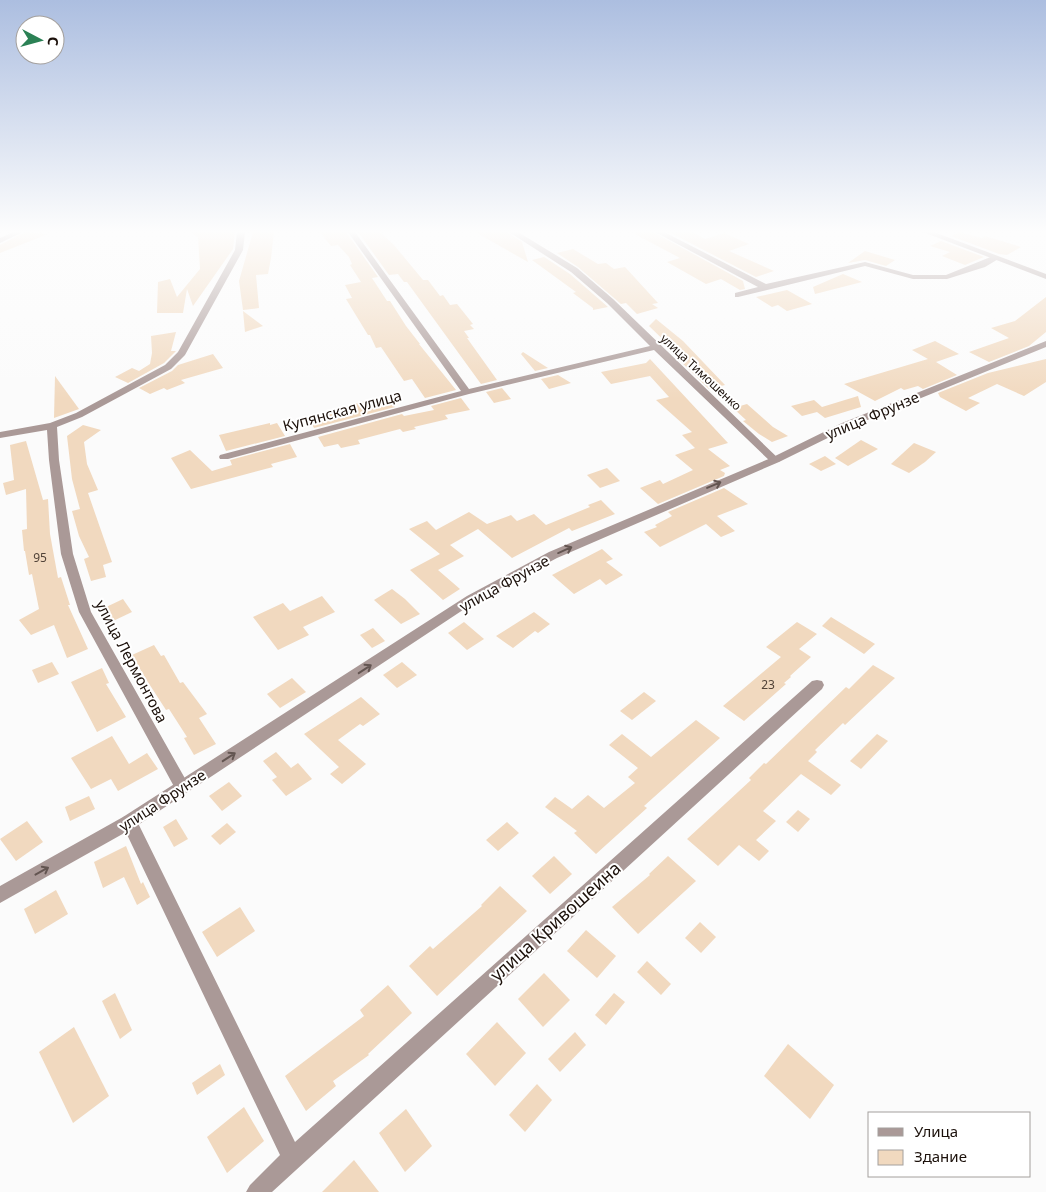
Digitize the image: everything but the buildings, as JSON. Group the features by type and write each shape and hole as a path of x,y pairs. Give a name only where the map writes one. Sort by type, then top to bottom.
{"street":[{"path":"0,435 52,426 79,415 168,367 182,353 218,288"},
{"path":"392,288 468,392"},
{"name":"улица Тимошенко","path":"594,288 775,460"},
{"path":"738,295 763,288"},
{"name":"улица Фрунзе","path":"0,895 129,822 471,599 553,555 775,460 846,426 1046,344"},
{"name":"Купянская улица","path":"224,457 468,392 656,347"},
{"name":"улица Лермонтова","path":"52,426 54,460 67,554 85,612 182,787"},
{"name":"улица Кривошеина","path":"257,1192 292,1158 817,685"},
{"path":"129,822 292,1158"}]}
